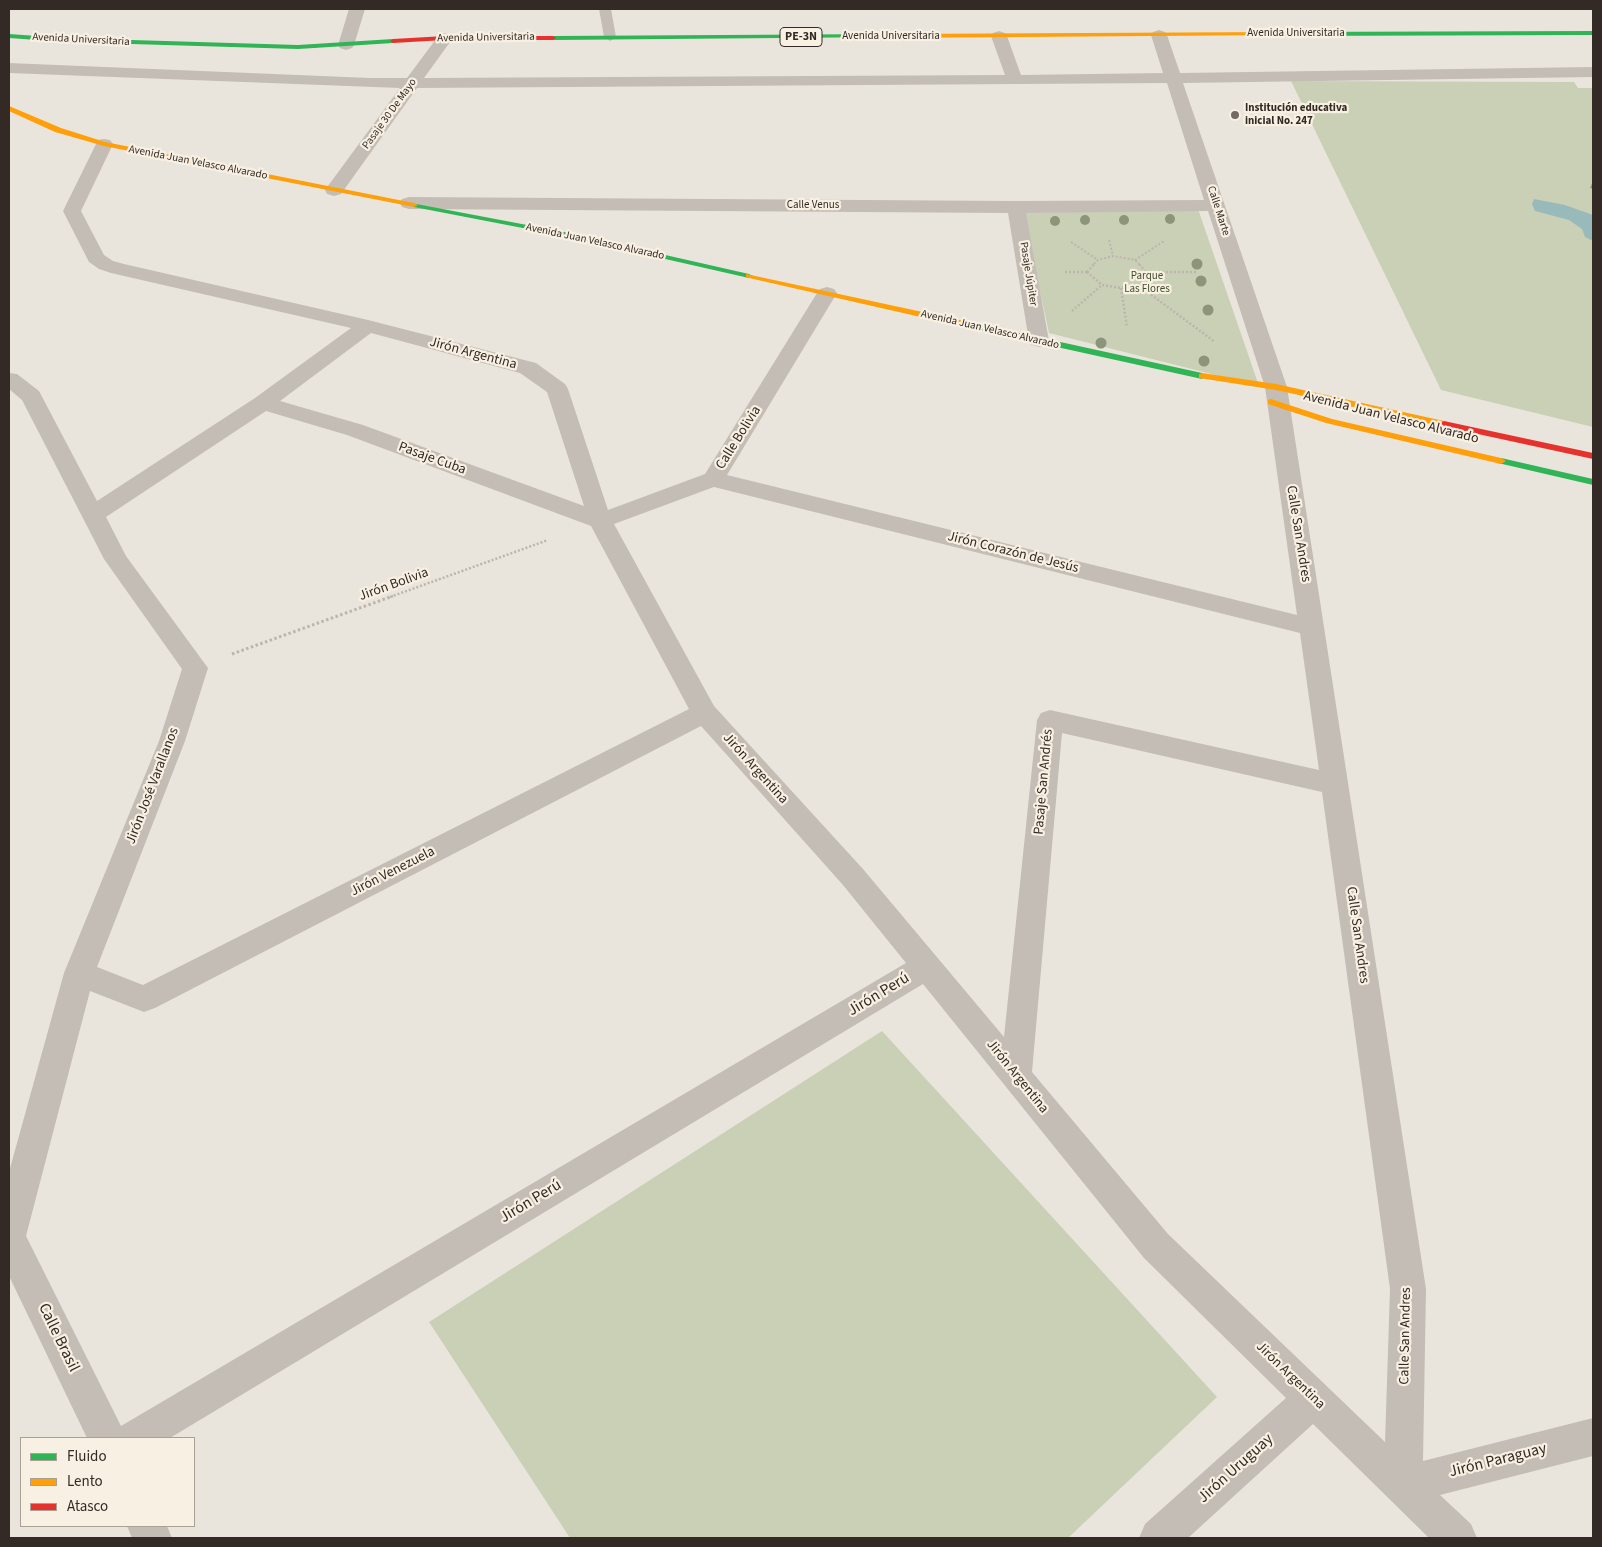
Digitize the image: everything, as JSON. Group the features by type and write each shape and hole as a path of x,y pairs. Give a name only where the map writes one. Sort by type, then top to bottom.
{"main road":[{"name":"Avenida Universitaria","path":"9,36 75,41 298,47 445,38 1593,33"},
{"name":"Avenida Juan Velasco Alvarado","path":"9,108 58,130 104,144 564,234 1184,373 1266,396 1593,456"},
{"name":"Avenida Juan Velasco Alvarado","path":"1184,373 1266,396 1329,421 1593,482"}],"street":[{"path":"346,45 357,9"},
{"name":"Calle Marte","path":"1159,35 1238,272 1266,396"},
{"path":"998,36 1015,80"},
{"name":"Pasaje 30 De Mayo","path":"334,190 445,38"},
{"path":"9,68 350,82 1015,80 1593,72"},
{"name":"Jirón Argentina","path":"104,144 72,211 96,258 106,265 118,270 368,326 528,368 557,390 600,521 704,713 853,876 1156,1246 1457,1538"},
{"name":"Calle Venus","path":"409,203 1016,207 1216,205"},
{"name":"Pasaje Júpiter","path":"1016,207 1039,341"},
{"name":"Calle Bolivia","path":"600,521 714,479 827,294"},
{"path":"93,514 262,403 368,326"},
{"path":"9,379 31,396 116,559 195,668"},
{"name":"Calle San Andres","path":"1266,396 1312,627 1408,1289 1403,1485"},
{"name":"Pasaje Cuba","path":"262,403 355,430 600,521"},
{"name":"Jirón Corazón de Jesús","path":"714,479 1312,627"},
{"name":"Jirón José Varallanos","path":"9,1234 79,973 172,741 195,668"},
{"name":"Jirón Venezuela","path":"79,973 144,999 704,713"},
{"name":"Pasaje San Andrés","path":"1016,1076 1050,720 1335,784"},
{"name":"Jirón Perú","path":"137,1437 926,967"},
{"name":"Calle Brasil","path":"9,1239 107,1437"},
{"name":"Jirón Uruguay","path":"1159,1538 1313,1399"},
{"name":"Jirón Paraguay","path":"1403,1485 1593,1437"}],"lane":[{"path":"605,9 610,37"}],"path":[{"path":"1146,272 1138,284 1121,288 1102,285 1087,272 1098,260 1113,256 1135,260 1146,272 1238,272"},
{"path":"1138,284 1266,396"},
{"name":"Jirón Bolivia","path":"195,668 600,521"}],"green space":[{"path":"1291,81 1574,82 1578,88 1593,88 1593,427 1441,390"},
{"name":"Parque Las Flores","path":"1198,209 1259,386 1049,333 1023,213"},
{"path":"882,1031 1217,1397 1068,1538 570,1538 429,1322"}],"water":[{"path":"1534,199 1565,205 1593,215 1593,241 1585,237 1582,229 1569,220 1535,211 1532,204"}],"traffic: fast":[{"path":"1278,34 1593,33"},
{"path":"9,36 65,40 298,47 393,41"},
{"path":"553,38 891,36"},
{"path":"414,205 564,234 749,276"},
{"path":"969,325 1202,376"},
{"path":"1501,461 1593,482"}],"traffic: slow":[{"path":"891,36 1278,34"},
{"path":"9,108 58,130 104,144 414,205"},
{"path":"749,276 969,325"},
{"path":"1202,376 1276,387 1444,424"},
{"path":"1271,402 1329,421 1501,461"}],"traffic: jam":[{"path":"393,41 445,38 553,38"},
{"path":"1444,424 1593,456"}],"place":[{"name":"Institución educativa inicial No. 247","path":"1235,115"}]}
